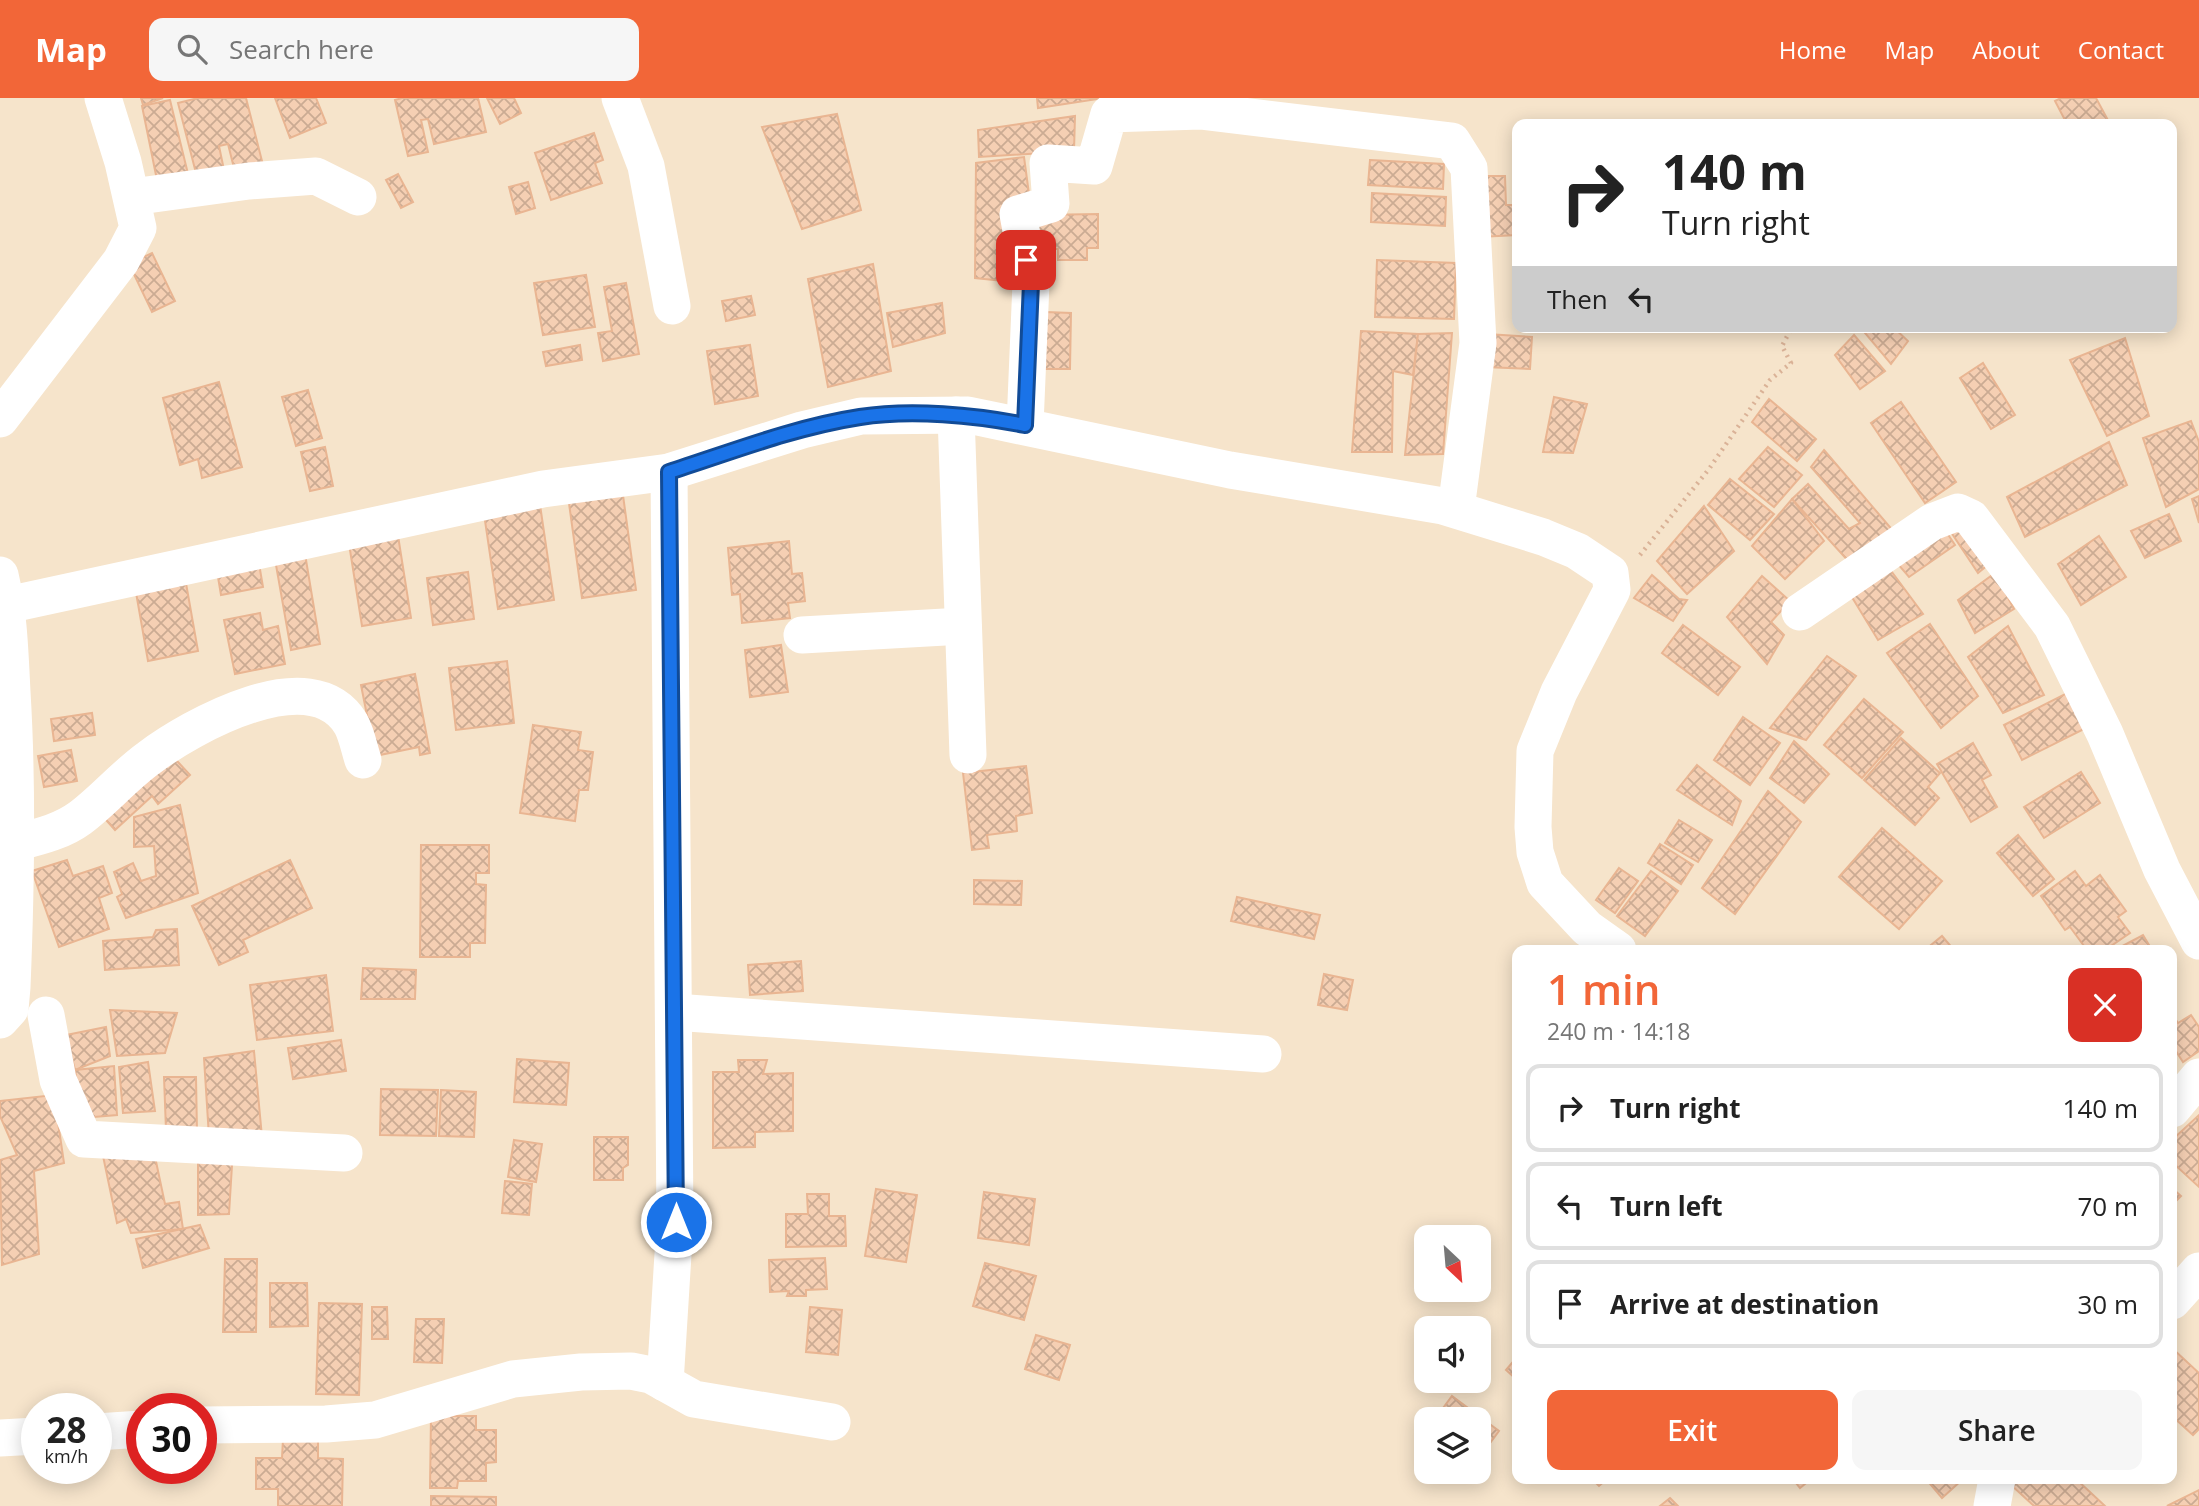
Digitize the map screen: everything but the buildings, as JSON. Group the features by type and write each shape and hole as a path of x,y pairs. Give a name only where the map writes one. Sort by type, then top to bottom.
{"street":[{"path":"0,419 121,261 138,228 132,197 103,98"},
{"path":"620,98 646,166 672,306"},
{"path":"1025,425 1031,283 1018,214 1051,204 1048,163 1094,166 1108,114 1199,105 1452,141 1469,168 1478,343 1456,509"},
{"path":"132,197 250,181 316,176 358,197"},
{"path":"956,415 968,755"},
{"path":"0,1020 10,1009 12,987 15,843 15,742 3,590 543,488 669,472 802,430 861,416 956,415 1025,425 1230,470 1456,509 1501,522 1577,551 1610,573 1612,590 1559,692 1535,751 1533,827 1535,852 1545,883 1587,928 1611,945"},
{"path":"665,1383 676,1222 669,472"},
{"path":"1800,612 1939,519 1958,512 1971,518 2052,626 2105,734 2162,870 2199,942"},
{"path":"802,635 963,626"},
{"path":"15,843 48,835 78,819 147,759 176,739 249,705 278,697 300,697 333,708 350,722 363,760"},
{"path":"674,1012 1263,1054"},
{"path":"46,1014 58,1080 84,1139 344,1153"},
{"path":"2177,1103 2199,1077"},
{"path":"2177,1295 2199,1271"},
{"path":"217,1424 326,1424 375,1420 513,1379 581,1372 631,1371 651,1375 694,1399 832,1422"},
{"path":"0,1438 21,1437"},
{"path":"1992,1506 1996,1484"}],"path":[{"path":"1612,590 1709,469 1770,380 1791,363 1782,346 1789,333"}],"shaded area":[{"path":"0,98 2199,98 2199,1506 0,1506"}],"route":[{"path":"676,1222 669,472 802,430 861,416 968,415 1025,425 1031,283 1026,260"}]}
